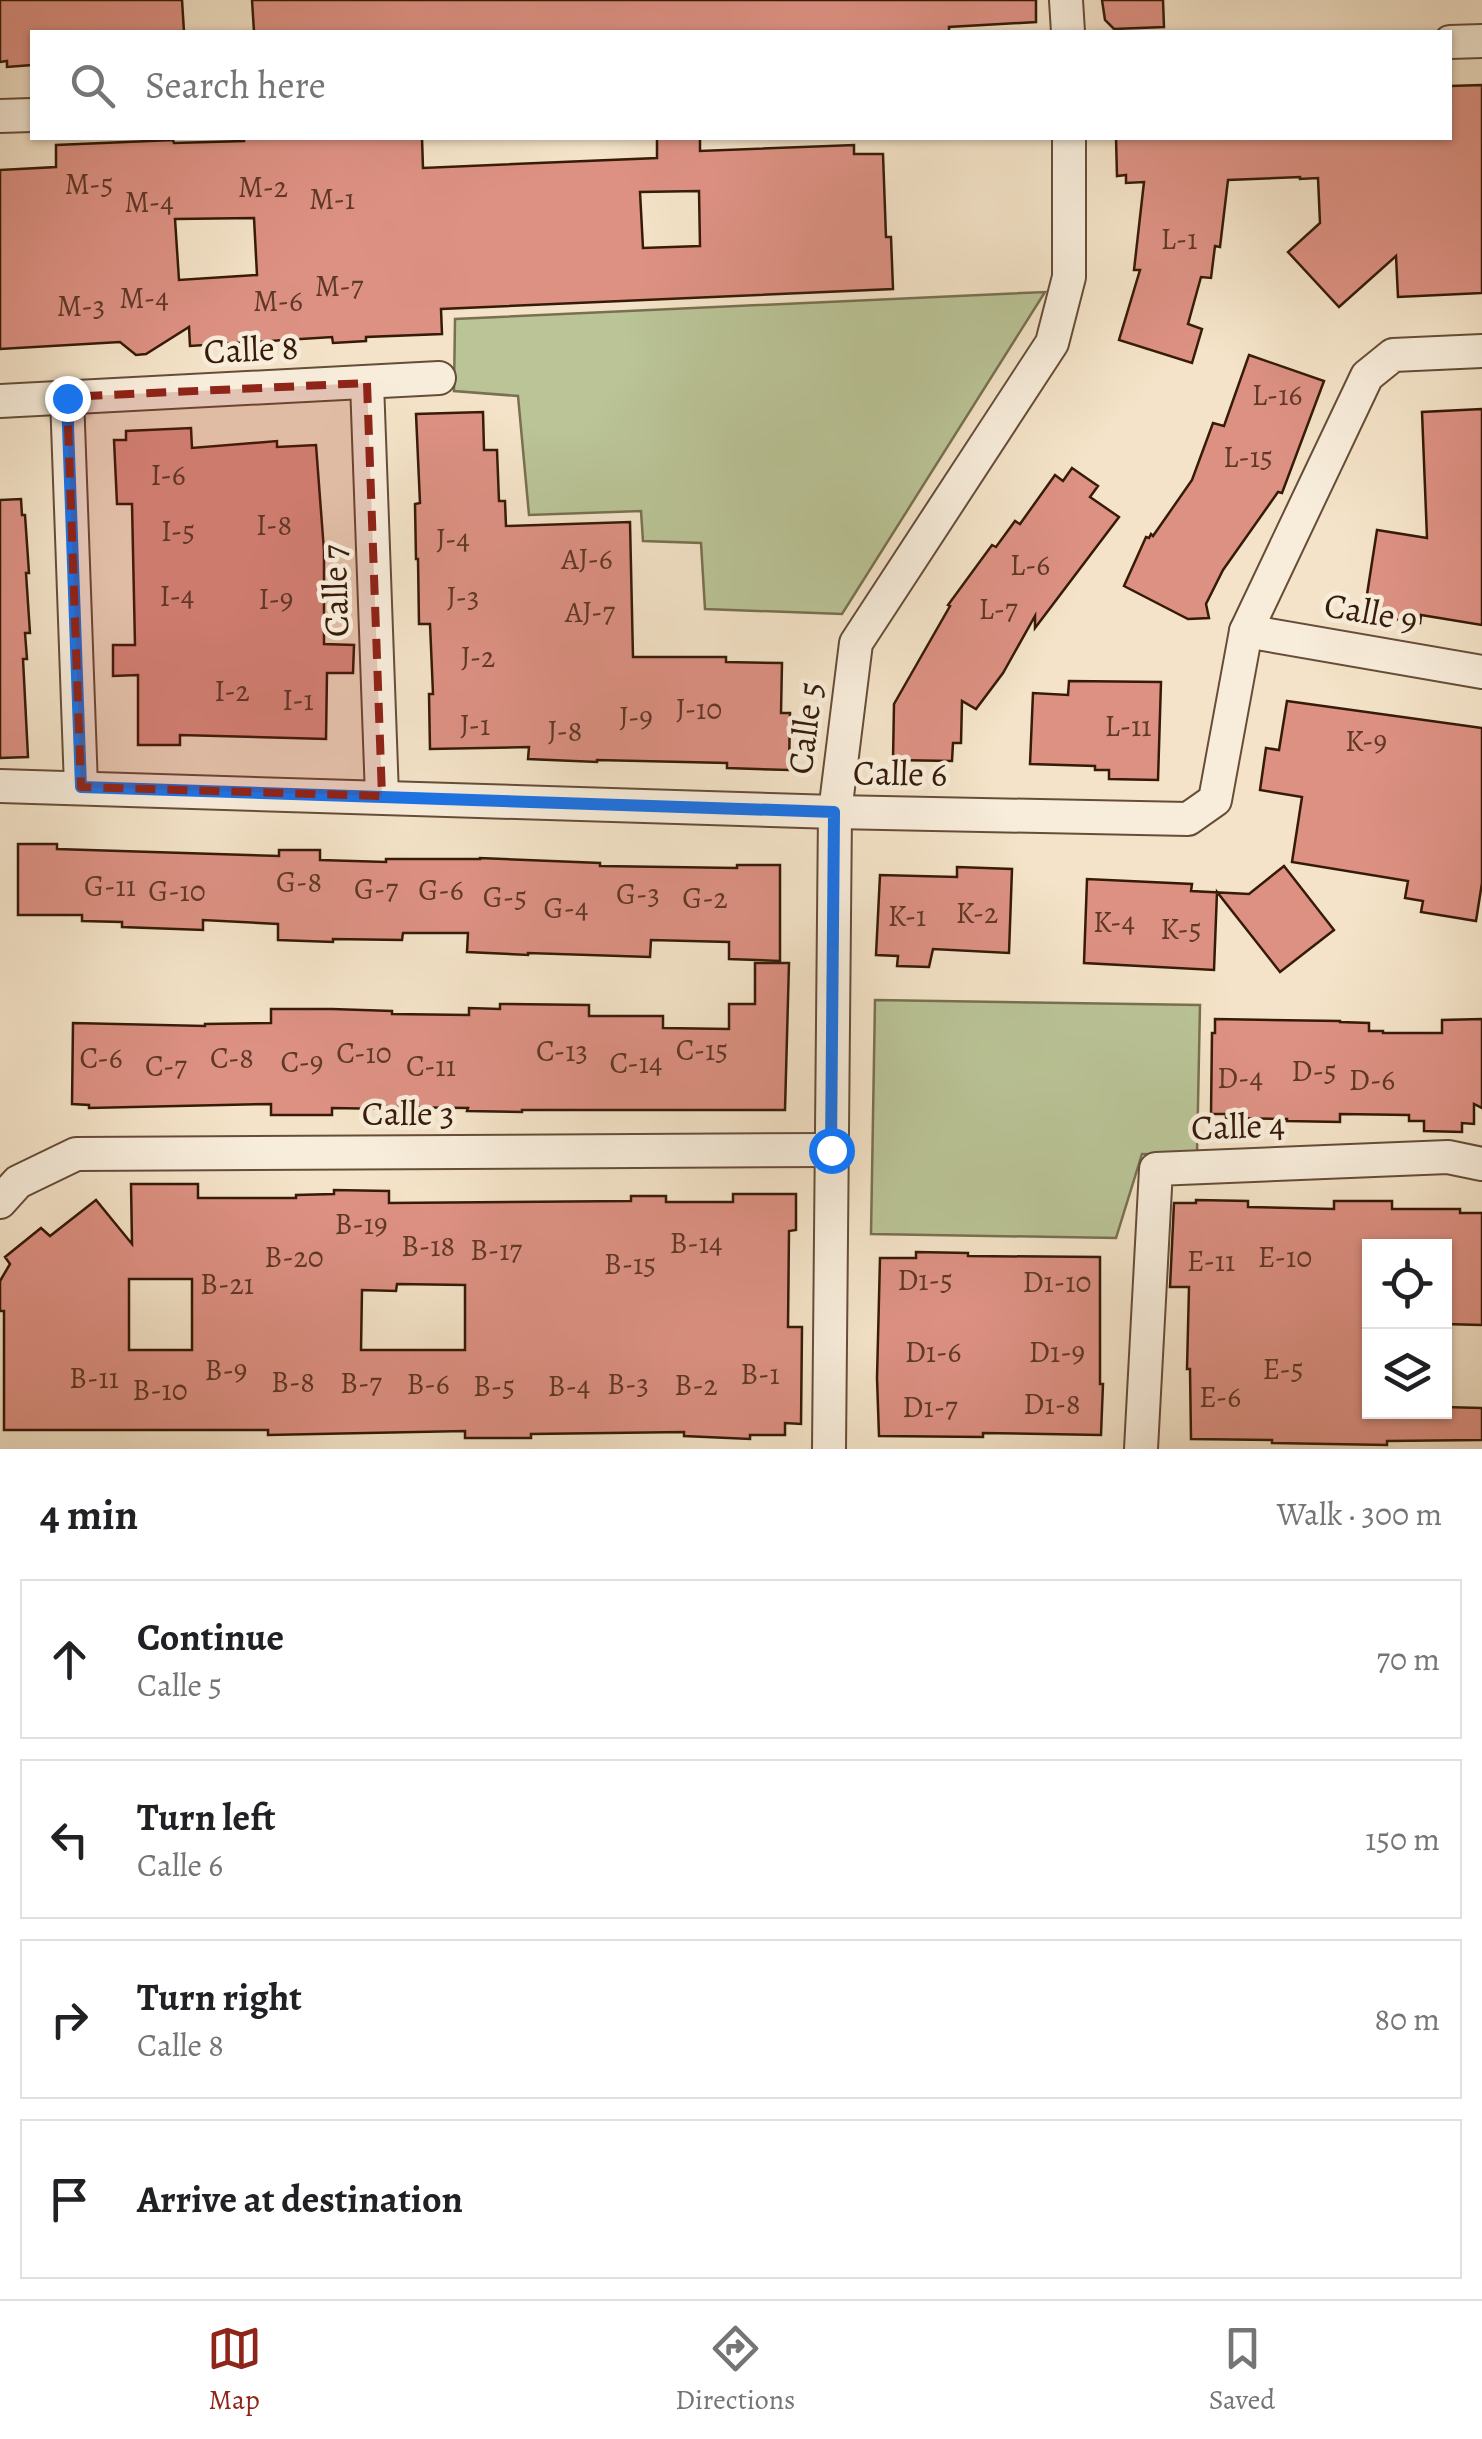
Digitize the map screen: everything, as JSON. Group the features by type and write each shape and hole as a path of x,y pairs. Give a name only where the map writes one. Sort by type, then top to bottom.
{"street":[{"path":"1066,0 1068,30"},
{"path":"1452,42 1482,41"},
{"path":"0,116 30,114"},
{"name":"Calle 5","path":"829,1449 834,812 856,643 1052,342 1069,277 1069,140"},
{"name":"Calle 6","path":"0,786 1188,819 1216,800 1246,631 1367,376 1393,355 1482,351"},
{"name":"Calle 8","path":"0,401 440,378"},
{"name":"Calle 7","path":"367,383 382,796"},
{"path":"67,398 81,787"},
{"name":"Calle 9","path":"1246,631 1482,672"},
{"name":"Calle 3","path":"0,1202 18,1182 76,1154 831,1150"},
{"name":"Calle 4","path":"1141,1449 1156,1169 1448,1158 1482,1164"}],"highlighted area":[{"path":"367,383 382,796 81,787 67,397"}],"green space":[{"path":"1045,292 842,614 705,609 701,543 643,541 641,511 529,515 518,396 454,391 455,319"},
{"path":"875,1000 1200,1005 1197,1155 1142,1154 1116,1238 871,1234"}],"building":[{"path":"0,0 182,0 184,30 30,30 30,65 7,67 7,61 0,62"},
{"path":"252,0 1036,0 1036,22 949,30 254,30"},
{"path":"1102,0 1163,0 1164,27 1114,29 1105,20"},
{"path":"1482,85 1482,293 1398,297 1396,256 1339,307 1288,252 1320,223 1318,178 1228,180 1220,247 1215,246 1211,278 1201,277 1188,324 1202,329 1192,363 1119,340 1140,270 1134,270 1144,182 1126,183 1126,175 1117,176 1116,140 1452,140 1452,86"},
{"path":"173,140 422,140 423,168 657,158 657,140 700,140 700,151 854,145 854,154 883,154 886,237 891,237 893,289 441,309 442,334 366,337 366,341 333,343 332,337 190,346 189,327 146,354 136,355 120,342 0,349 0,170 56,167 56,145","holes":["699,191 700,246 643,248 640,192","254,218 257,275 179,280 175,219"]},
{"path":"1249,355 1324,381 1282,493 1278,492 1223,570 1206,604 1209,618 1188,619 1124,586 1146,537 1153,536 1192,480 1213,423 1224,426"},
{"path":"1482,409 1482,625 1421,615 1420,623 1364,614 1377,530 1427,538 1422,412"},
{"path":"483,412 484,450 497,450 499,501 505,501 506,526 630,522 633,657 726,657 726,662 782,663 781,713 790,713 789,770 727,768 727,763 528,759 529,747 430,749 430,624 419,624 416,559 415,504 420,503 416,414"},
{"path":"191,428 192,448 277,441 277,447 316,445 324,551 324,644 354,645 353,673 327,673 326,739 180,735 180,745 138,745 138,675 113,676 113,645 135,645 132,504 117,504 114,440 126,440 126,431"},
{"path":"1072,468 1098,486 1090,497 1119,517 1035,628 1035,616 1003,673 976,709 962,701 961,743 953,743 952,761 893,760 894,704 948,605 992,545 996,547 1015,521 1020,524 1055,475 1063,481"},
{"path":"21,499 29,573 30,633 25,633 27,659 23,659 28,757 0,758 0,500"},
{"path":"1069,681 1161,682 1158,780 1109,779 1109,770 1095,770 1095,766 1030,764 1033,693 1068,695"},
{"path":"1287,701 1482,728 1482,883 1476,921 1421,912 1423,901 1405,898 1408,881 1292,862 1302,797 1260,790 1266,748 1279,750"},
{"path":"18,844 57,844 57,849 279,856 279,850 320,850 320,860 386,862 480,858 600,866 780,865 780,961 729,959 729,942 651,940 650,957 528,955 467,952 468,933 403,933 402,940 278,940 278,924 203,920 203,930 122,927 122,922 82,921 82,915 18,915"},
{"path":"1284,866 1334,930 1280,972 1217,892 1249,894"},
{"path":"957,867 1012,869 1009,953 933,949 929,967 897,966 898,956 876,955 880,875 957,877"},
{"path":"1087,879 1192,884 1191,891 1217,892 1214,970 1084,963"},
{"path":"755,963 789,963 785,1110 522,1112 388,1107 332,1108 332,1115 271,1115 271,1104 89,1108 72,1104 73,1023 271,1023 271,1009 469,1015 469,1008 500,1009 500,1004 589,1005 589,1016 663,1016 663,1028 729,1029 729,1004 755,1004"},
{"path":"1215,1019 1340,1021 1369,1023 1369,1031 1383,1033 1442,1033 1442,1020 1482,1019 1482,1108 1474,1104 1474,1124 1462,1123 1462,1132 1424,1131 1424,1121 1409,1121 1409,1115 1340,1114 1340,1122 1226,1118 1226,1114 1211,1114"},
{"path":"131,1184 198,1184 198,1198 296,1198 334,1194 334,1190 389,1191 389,1203 631,1201 631,1196 666,1196 666,1202 733,1202 733,1194 796,1194 796,1230 789,1231 788,1327 802,1327 801,1424 785,1423 785,1435 750,1435 750,1439 684,1436 684,1432 465,1438 465,1431 268,1435 268,1430 4,1430 4,1311 0,1311 0,1281 10,1264 5,1257 41,1228 50,1236 96,1200 132,1244","holes":["129,1279 192,1279 192,1350 129,1350","397,1284 465,1285 465,1350 361,1350 362,1290 396,1291"]},
{"path":"1248,1201 1248,1207 1334,1209 1334,1201 1392,1201 1392,1209 1460,1209 1460,1213 1482,1213 1482,1325 1452,1324 1452,1239 1362,1239 1362,1419 1452,1419 1452,1407 1482,1408 1482,1440 1387,1441 1387,1445 1191,1439 1187,1369 1189,1287 1170,1287 1174,1203"},
{"path":"916,1252 1100,1257 1101,1435 879,1436 880,1258 916,1258"}],"route":[{"path":"67,398 81,787 834,812 831,1150"}]}
